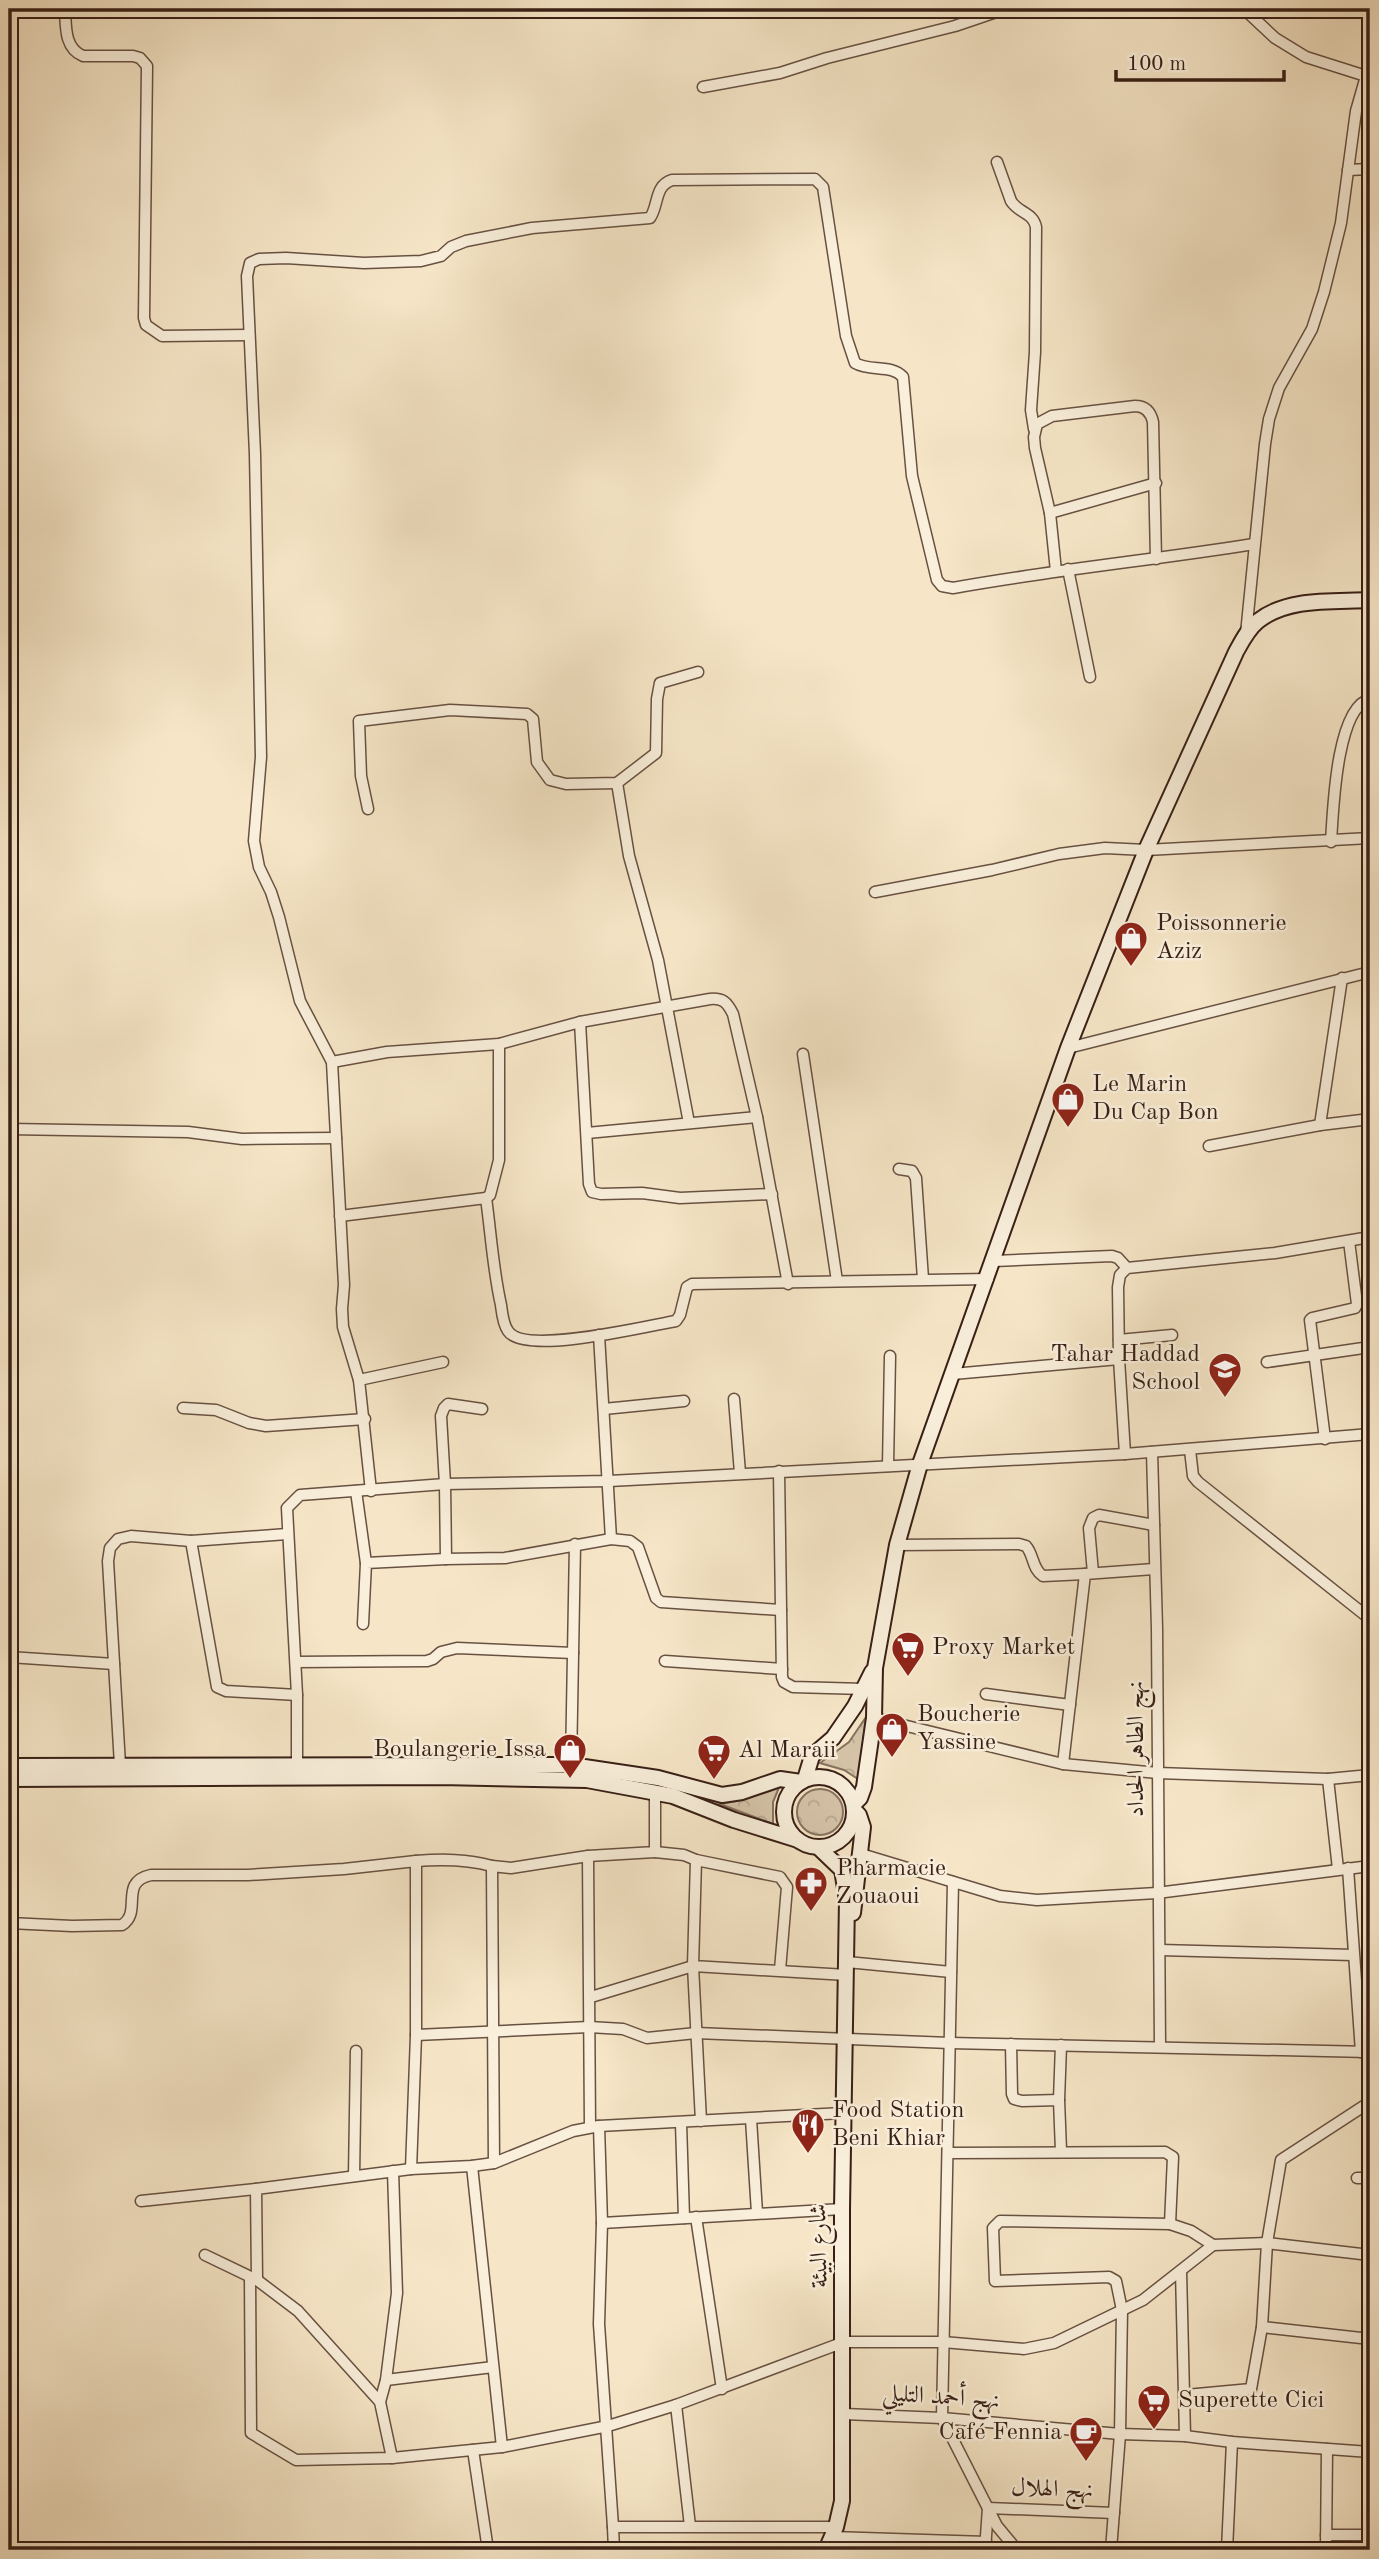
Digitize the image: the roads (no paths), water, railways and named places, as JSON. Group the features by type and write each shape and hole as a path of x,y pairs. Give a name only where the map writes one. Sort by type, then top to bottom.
{"street":[{"path":"65,9 68,39 75,52 83,56 133,56 140,58 147,66 146,325 162,336 249,335"},
{"path":"703,87 780,73 827,58 955,26 1005,9"},
{"path":"1244,9 1275,38 1306,57 1368,75 1356,111 1339,237 1317,315 1279,388 1269,419 1246,634"},
{"path":"998,162 1011,201 1019,210 1033,217 1036,227 1035,352 1031,410 1035,448 1050,513 1056,571"},
{"path":"1348,170 1370,169"},
{"path":"371,1490 359,1380 342,1320 344,1290 332,1062 300,1001 279,917 259,867 254,841 261,757 255,454 247,271 252,261 286,258 364,263 421,261 441,256 451,247 466,241 532,228 650,218 659,188 669,181 816,179 823,187 846,336 855,363 863,367 898,372 903,377 912,476 939,583 953,588 1068,569 1254,544"},
{"path":"1035,430 1041,420 1052,416 1140,406 1150,412 1153,422 1156,483 1156,559"},
{"path":"1050,513 1156,483"},
{"path":"1068,569 1090,677"},
{"path":"818,1847 827,1846 843,1838 849,1830 854,1807 864,1787 874,1718 874,1668 897,1545 920,1464 1068,1048 1146,850 1246,634 1270,613 1292,605 1370,600"},
{"path":"368,809 362,776 359,722 450,710 528,715 533,719 537,762 550,780 566,784 617,783 656,753 660,683 698,672"},
{"path":"1331,842 1337,775 1350,717 1360,703 1370,699"},
{"path":"617,783 629,856 668,1007 689,1123"},
{"path":"875,892 1075,851 1331,842 1370,838"},
{"path":"1068,1048 1370,972"},
{"path":"1320,1125 1342,978"},
{"path":"332,1062 387,1052 499,1044 580,1023 717,999 728,1004 733,1013 757,1117 788,1284"},
{"path":"580,1023 589,1184 592,1192 642,1193 680,1198 772,1194"},
{"path":"340,1216 486,1198 492,1193 499,1160 499,1044"},
{"path":"803,1054 837,1281"},
{"path":"587,1133 757,1117"},
{"path":"1209,1146 1320,1125 1370,1119"},
{"path":"9,1129 188,1132 242,1139 336,1138"},
{"path":"899,1169 912,1171 916,1178 923,1279"},
{"path":"486,1198 497,1289 506,1329 514,1338 532,1342 599,1335 676,1321 690,1285 988,1279"},
{"path":"1125,1454 1119,1359 1119,1279 1127,1268 1275,1253 1370,1237"},
{"path":"1325,1439 1310,1320 1355,1308 1357,1304 1349,1241"},
{"path":"994,1261 1112,1256 1118,1258 1127,1268"},
{"path":"599,1335 611,1539"},
{"path":"1119,1340 1172,1335"},
{"path":"1267,1362 1370,1347"},
{"path":"888,1466 890,1356"},
{"path":"953,1374 1119,1359"},
{"path":"359,1380 443,1362"},
{"path":"734,1399 740,1473"},
{"path":"604,1409 684,1401"},
{"path":"446,1559 446,1484 441,1416 448,1405 482,1409"},
{"path":"183,1408 216,1410 249,1423 266,1426 365,1419"},
{"path":"297,1772 296,1662 287,1508 295,1497 300,1495 446,1484 609,1481 1125,1454 1370,1434"},
{"path":"1190,1450 1193,1476 1198,1482 1370,1619"},
{"name":"نهج الطاهر الحداد","path":"1152,1452 1160,2046"},
{"path":"779,1471 782,1677 788,1686 864,1689"},
{"path":"356,1491 366,1563 363,1624"},
{"path":"1063,1764 1089,1574 1089,1528 1093,1518 1099,1516 1154,1525"},
{"path":"120,1765 108,1560 110,1548 118,1539 131,1536 191,1541 287,1534"},
{"path":"366,1563 505,1558 611,1539 630,1541 638,1547 656,1598 661,1602 781,1610"},
{"path":"191,1541 217,1687 222,1691 297,1695"},
{"path":"571,1765 575,1544"},
{"path":"897,1545 1019,1544 1027,1546 1031,1551 1034,1565 1043,1576 1154,1569"},
{"path":"296,1662 427,1661 441,1652 457,1648 573,1653"},
{"path":"9,1657 114,1664"},
{"path":"665,1661 782,1669"},
{"path":"798,1840 790,1832 784,1810 792,1789 803,1780 811,1756 833,1738 874,1668"},
{"path":"986,1694 1070,1705"},
{"path":"874,1718 1063,1764 1158,1773 1328,1779 1370,1775"},
{"path":"9,1766 120,1765 297,1772"},
{"path":"9,1779 571,1765 658,1778 722,1796 742,1793 780,1779 803,1780 822,1776 839,1782 846,1788 863,1826 856,1902 846,1938"},
{"path":"317,1772 570,1779 621,1784 655,1791 818,1847 840,1866 844,1875 847,1900 846,1938"},
{"path":"416,2035 589,2027 624,2029 647,2038 696,2033 950,2043 1366,2052 1343,1869 1328,1779"},
{"path":"655,1791 655,1852"},
{"path":"9,1923 72,1926 122,1924 130,1917 132,1889 142,1877 151,1875 248,1875 416,1861 465,1860 511,1868 588,1856 655,1852 684,1855 696,1860 780,1877 785,1881 787,1887 780,1970"},
{"path":"861,1854 1019,1900 1157,1893 1370,1866"},
{"path":"588,1856 591,1997 589,2027 602,2223 599,2324 608,2426 614,2550"},
{"path":"696,1860 693,1966 701,2122"},
{"path":"411,2169 416,2035 416,1861"},
{"path":"492,1866 494,2163"},
{"path":"953,1882 942,2418 997,2526 1017,2550"},
{"name":"شارع البيئة","path":"831,2538 842,2501 846,1938"},
{"path":"1160,1950 1353,1955"},
{"path":"591,1997 693,1966 951,1972"},
{"path":"1011,2044 1014,2099 1059,2100"},
{"path":"1061,2151 1059,2100 1062,2045"},
{"path":"354,2176 356,2052"},
{"path":"1186,2395 1251,2389 1262,2327 1267,2244 1282,2158 1370,2102"},
{"path":"141,2200 256,2189 411,2169 494,2163 565,2134 595,2127 843,2113"},
{"path":"751,2119 757,2213"},
{"path":"681,2123 684,2218"},
{"path":"949,2153 1061,2151 1169,2154 1173,2157 1170,2224"},
{"path":"472,2166 502,2447"},
{"path":"392,2458 380,2402 386,2379 398,2272 394,2171"},
{"path":"1357,2178 1370,2178"},
{"path":"256,2189 251,2433 296,2460 392,2458 502,2447 608,2426 722,2389 844,2342 943,2342 1024,2349 1040,2347 1054,2343 1143,2300 1213,2245"},
{"path":"602,2223 842,2208"},
{"path":"696,2217 722,2389"},
{"path":"1111,2550 1120,2434 1122,2310 1116,2281 1113,2277 999,2283 995,2281 993,2228 1000,2221 1170,2224 1191,2231 1213,2245 1267,2244 1370,2255"},
{"path":"205,2255 253,2279 309,2321 380,2402"},
{"path":"1181,2271 1185,2436"},
{"path":"1262,2327 1370,2339"},
{"path":"386,2379 493,2367"},
{"path":"676,2405 690,2525"},
{"name":"نهج أحمد التليلي","path":"844,2414 942,2418 1370,2452"},
{"path":"1227,2550 1232,2442"},
{"path":"1326,2550 1327,2449"},
{"path":"473,2450 488,2550"},
{"name":"نهج الهلال","path":"985,2546 988,2508 1114,2513"},
{"path":"613,2527 690,2525 878,2545 985,2546"},
{"path":"1326,2535 1370,2535"}],"place":[{"name":"Poissonnerie Aziz","path":"1131,968"},
{"name":"Le Marin Du Cap Bon","path":"1068,1129"},
{"name":"Tahar Haddad School","path":"1225,1399"},
{"name":"Proxy Market","path":"908,1678"},
{"name":"Boucherie Yassine","path":"892,1759"},
{"name":"Boulangerie Issa","path":"570,1780"},
{"name":"Al Maraii","path":"714,1781"},
{"name":"Pharmacie Zouaoui","path":"811,1913"},
{"name":"Food Station Beni Khiar","path":"808,2155"},
{"name":"Superette Cici","path":"1154,2431"},
{"name":"Café Fennia","path":"1086,2463"}]}
